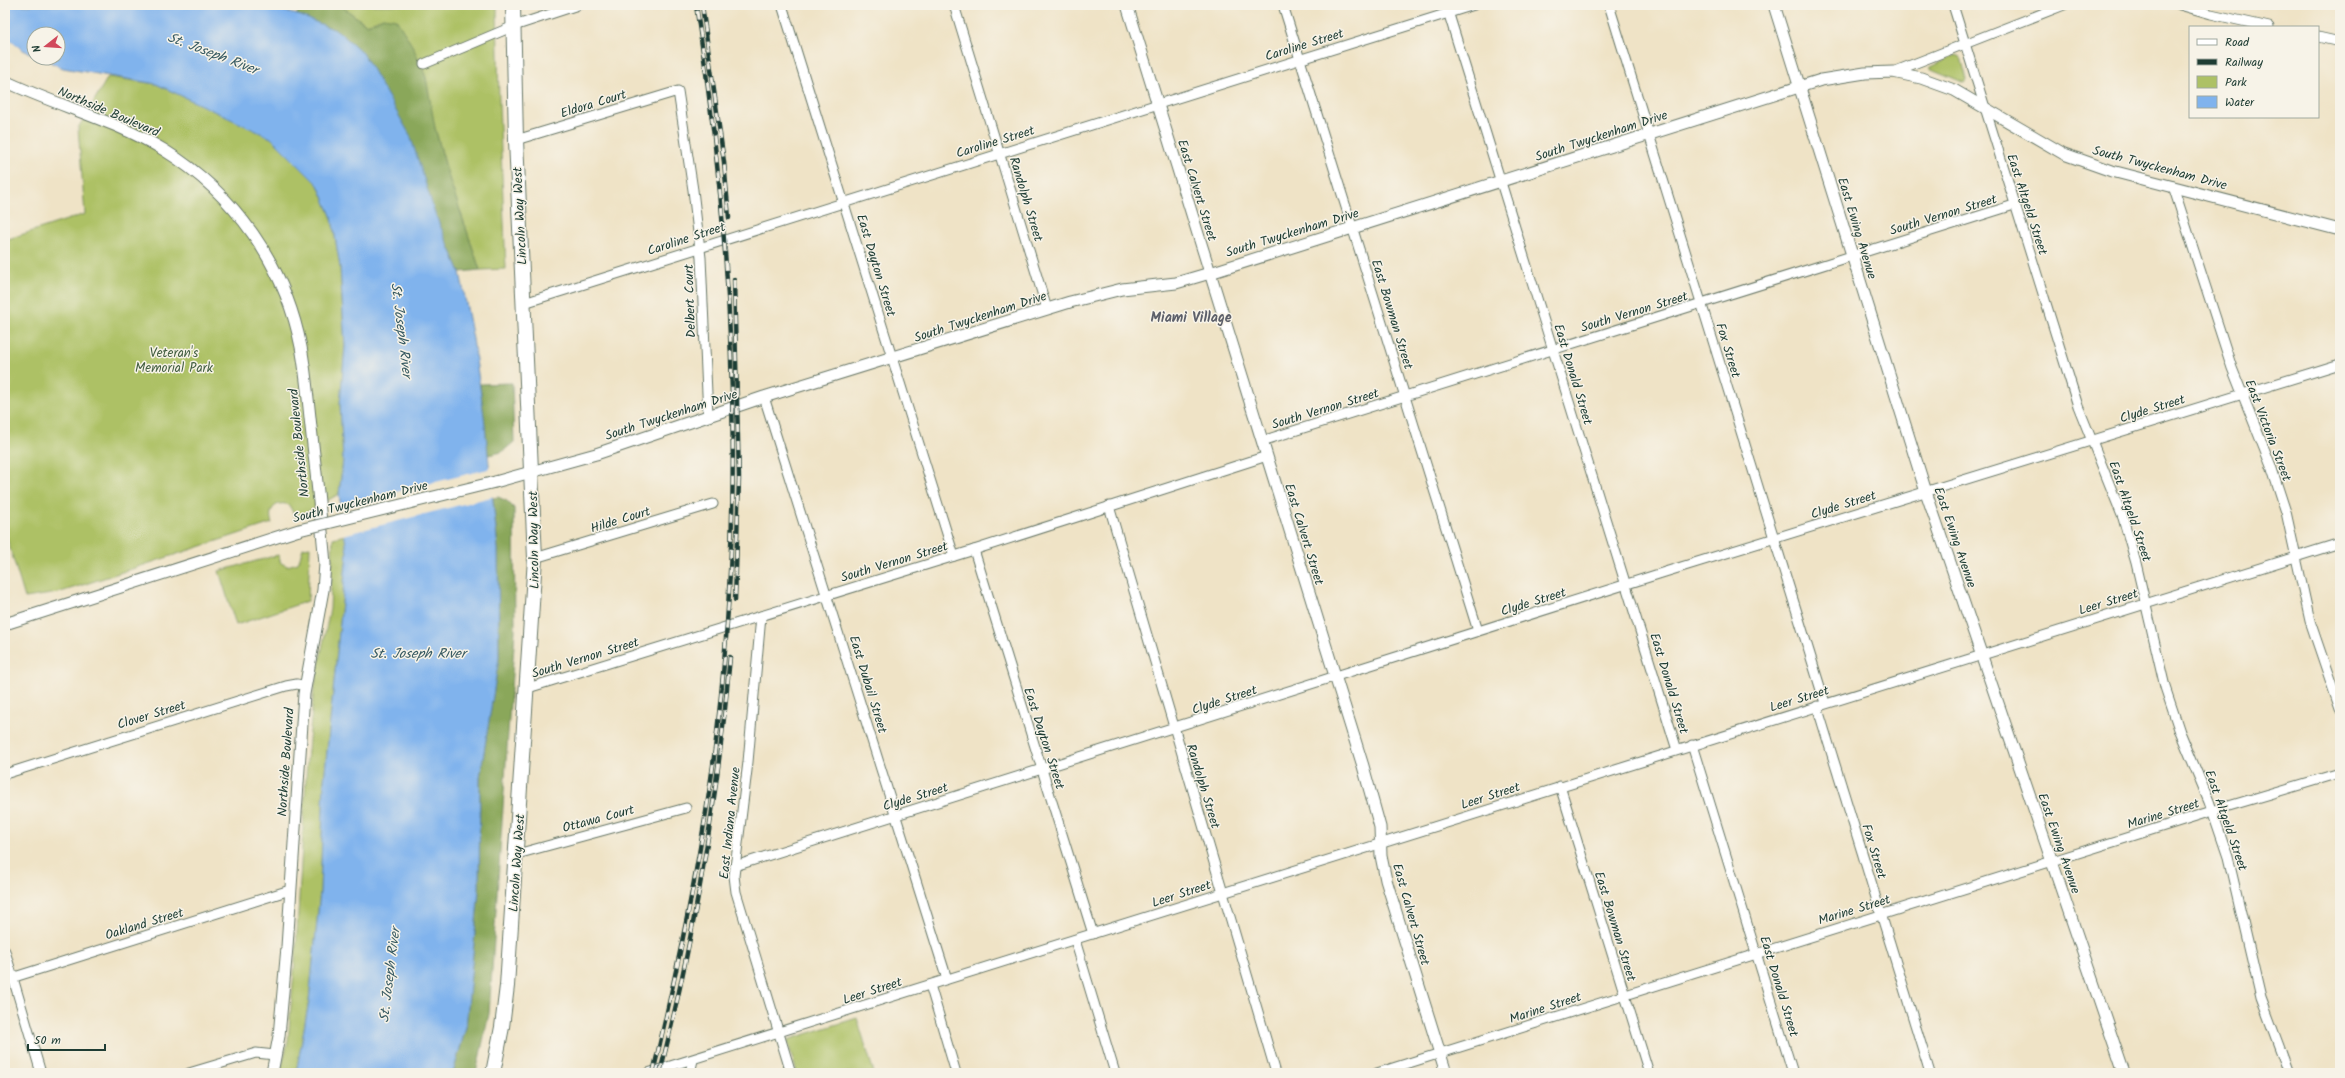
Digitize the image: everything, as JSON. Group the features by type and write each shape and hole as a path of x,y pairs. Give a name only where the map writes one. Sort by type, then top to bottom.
{"main road":[{"name":"Lincoln Way West","path":"493,1073 502,1027 507,986 528,688 535,558 516,140 513,5"}],"street":[{"path":"424,64 514,26 578,5"},
{"name":"East Dayton Street","path":"782,5 954,556"},
{"name":"Randolph Street","path":"954,5 1048,309"},
{"name":"East Calvert Street","path":"1127,5 1373,801 1380,827 1382,842 1381,856 1386,880 1446,1073"},
{"name":"East Bowman Street","path":"1283,5 1478,631"},
{"name":"Caroline Street","path":"524,303 1299,59 1447,8 1474,5"},
{"name":"Fox Street","path":"1609,5 1774,539 1882,915 1930,1073"},
{"name":"East Ewing Avenue","path":"1774,5 1926,492 2124,1073"},
{"name":"East Altgeld Street","path":"1952,5 2078,406 2123,518 2136,563 2165,687 2180,732 2212,811 2229,862 2261,998 2289,1073"},
{"name":"South Twyckenham Drive","path":"1893,72 2064,5"},
{"path":"2180,5 2265,26"},
{"name":"East Donald Street","path":"1447,8 1677,750"},
{"path":"2319,37 2340,42"},
{"name":"South Twyckenham Drive","path":"5,624 299,530 531,473 764,397 1048,309 1122,289 1155,286 1210,273 1799,87 1843,76 1893,72 1921,78 1954,90 2064,154 2112,171 2340,230"},
{"name":"Northside Boulevard","path":"5,81 142,139 183,163 204,179 237,212 262,247 276,273 291,308 301,346 323,546 323,590 306,686 286,953 272,1073"},
{"name":"Eldora Court","path":"516,140 678,91"},
{"name":"Delbert Court","path":"678,91 694,190 699,247 708,416"},
{"name":"East Victoria Street","path":"2173,186 2241,394 2271,466 2286,512 2295,557 2317,648 2340,709"},
{"name":"South Vernon Street","path":"1262,441 2014,206"},
{"name":"Clyde Street","path":"735,866 1335,678 1478,631 2340,364"},
{"name":"East Dubail Street","path":"764,397 828,595 947,979"},
{"name":"South Vernon Street","path":"528,688 974,550 1267,456"},
{"name":"Hilde Court","path":"535,558 713,504"},
{"name":"Randolph Street","path":"1109,506 1173,729 1276,1073"},
{"name":"Leer Street","path":"648,1073 779,1034 947,979 1075,940 1560,786 2340,543"},
{"name":"East Dayton Street","path":"974,550 1093,934"},
{"name":"East Indiana Avenue","path":"761,616 750,747 735,866 736,892 791,1073"},
{"name":"Clover Street","path":"5,774 286,686 297,684 306,686"},
{"name":"East Donald Street","path":"1692,746 1793,1073"},
{"name":"Marine Street","path":"1377,1073 2212,811 2340,773"},
{"name":"East Bowman Street","path":"1560,786 1649,1073"},
{"name":"Ottawa Court","path":"517,854 686,808"},
{"name":"Oakland Street","path":"9,979 290,890"},
{"path":"1075,940 1116,1073"},
{"path":"5,951 9,979 41,1073"},
{"path":"930,985 956,1073"},
{"path":"189,1073 256,1053 275,1055"},
{"path":"690,1073 693,1060"}],"green space":[{"path":"303,5 340,5 367,25 383,17 396,19 413,47 426,77 435,128 448,175 480,270 460,272 436,216 296,15"},
{"path":"340,5 497,5 499,103 506,269 480,270 448,175 435,128 383,17 367,25"},
{"path":"1956,55 1961,57 1967,80 1965,83 1929,68"},
{"name":"Veteran's Memorial Park","path":"108,77 156,84 244,124 271,138 318,185 332,218 340,267 345,346 340,404 343,460 339,494 296,518 289,505 280,504 272,510 272,523 58,593 25,598 5,532 5,240 85,214 78,128"},
{"path":"512,383 514,442 502,452 488,455 480,384"},
{"path":"498,497 507,501 514,508 515,630 489,1014 476,1073 453,1073 466,1027 479,890 480,777 499,658 498,549 493,498"},
{"path":"345,535 347,553 324,781 320,892 309,1001 296,1073 280,1073 288,1041 296,949 307,761 314,689 330,609 333,538"},
{"path":"310,547 308,601 236,625 219,571 278,555 281,563 287,566 298,563 303,548"},
{"path":"857,1018 874,1073 797,1073 787,1040"}],"water":[{"name":"St. Joseph River","path":"5,5 264,5 301,16 338,31 363,53 410,135 436,216 460,272 473,339 484,416 498,549 499,658 480,777 479,890 466,1027 453,1073 296,1073 309,1001 320,892 324,781 347,553 339,494 343,460 340,404 345,346 340,267 332,218 318,185 271,138 156,84 59,66 66,66 66,26 26,26 26,51 5,36"}],"pier":[{"path":"492,468 495,496 343,535 339,506"}],"railway":[{"path":"653,1073 687,920 701,843 713,765 723,670 730,575 733,480 732,385 728,290 710,100 696,5"},
{"path":"702,5 724,162 729,218"},
{"path":"734,280 739,479 735,600"},
{"path":"660,1073 684,970 712,814 730,657"}],"district":[{"name":"Miami Village","path":"1191,317"}]}
